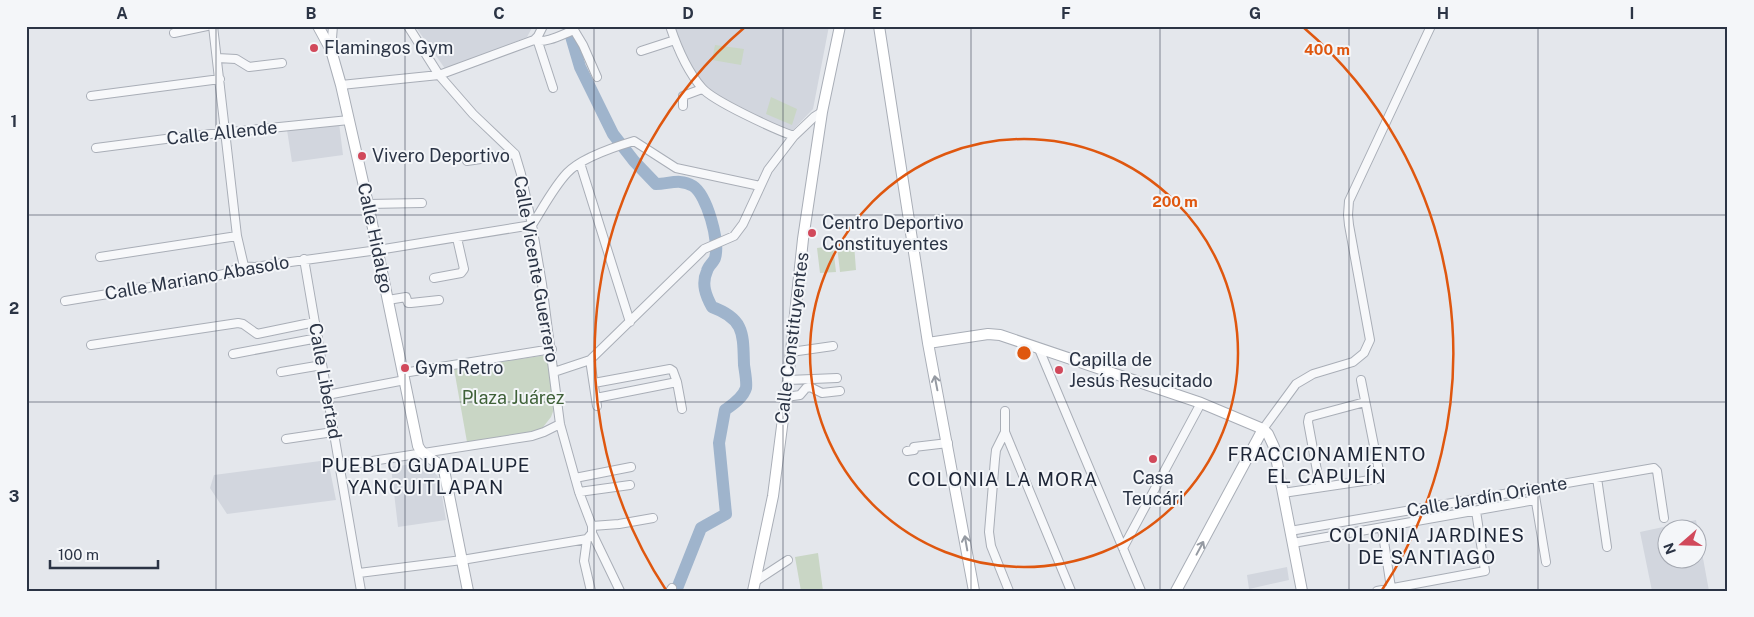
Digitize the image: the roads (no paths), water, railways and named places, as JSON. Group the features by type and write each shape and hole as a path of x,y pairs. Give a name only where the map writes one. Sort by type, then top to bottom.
{"main road":[{"name":"Calle Hidalgo","path":"318,26 331,50 341,85 421,453"},
{"name":"Calle Constituyentes","path":"754,586 773,496 803,239 822,112 840,26"},
{"path":"878,26 928,343 974,591"},
{"path":"928,343 988,334 1011,338 1038,349 1201,403 1263,429 1268,434 1274,447 1302,591"},
{"path":"1176,591 1263,429"},
{"path":"421,453 437,462 444,470 468,591"}],"street":[{"path":"174,33 207,26"},
{"path":"213,26 237,236 244,266"},
{"path":"331,50 333,26"},
{"name":"Calle Vicente Guerrero","path":"408,26 439,75 473,114 515,154 522,174 532,225 552,349 560,424 590,533 620,591"},
{"path":"543,26 536,41 553,88"},
{"path":"670,26 686,64 702,89 722,102 784,133 794,136"},
{"path":"1263,429 1296,384 1313,374 1353,362 1364,353 1370,340 1348,215 1350,201 1431,26"},
{"path":"341,85 439,75 536,41 574,30 597,77"},
{"path":"641,51 675,40"},
{"path":"217,58 236,59 249,67 282,63"},
{"path":"91,96 220,79"},
{"path":"683,106 683,96 702,89"},
{"path":"554,372 590,360 704,249 734,236 743,224 768,170 794,136 822,112"},
{"name":"Calle Allende","path":"96,148 181,137 349,120"},
{"path":"532,225 567,173 580,163 615,147 634,141 676,168 760,186"},
{"path":"467,161 515,154"},
{"path":"580,163 630,322"},
{"path":"368,204 422,203"},
{"name":"Calle Mariano Abasolo","path":"65,301 206,278 224,274 244,266 254,267 378,250 532,225"},
{"path":"100,257 237,236"},
{"path":"434,278 462,272 464,267 457,238"},
{"name":"Calle Libertad","path":"304,259 361,591"},
{"path":"388,300 406,297 408,303 440,300"},
{"path":"91,345 238,323 257,334 315,322"},
{"path":"233,354 318,338"},
{"path":"791,352 833,346"},
{"path":"327,395 404,376 552,349"},
{"path":"1038,349 1141,591"},
{"path":"590,360 596,402 677,382"},
{"path":"281,372 322,365"},
{"path":"594,383 670,369 673,371 677,382 682,409"},
{"path":"788,380 837,378"},
{"path":"1283,493 1376,479 1380,476 1361,380"},
{"path":"786,397 800,395 806,388 810,387 822,393 840,391"},
{"path":"1320,487 1308,422 1309,417 1365,402"},
{"path":"1123,548 1201,403"},
{"path":"1005,411 1004,432 996,450 989,532 991,546 1009,591"},
{"path":"340,466 532,436 560,424"},
{"path":"286,439 333,432"},
{"path":"1004,432 1071,591"},
{"path":"907,451 914,450 914,447 948,443"},
{"path":"575,478 631,467"},
{"name":"Calle Jardín Oriente","path":"1290,531 1654,468 1656,470 1664,518"},
{"path":"1597,478 1607,547"},
{"path":"579,492 630,485"},
{"path":"1534,489 1546,562"},
{"path":"1293,543 1536,500"},
{"path":"1377,591 1484,572 1486,569 1476,511"},
{"path":"359,573 462,560 653,518"},
{"path":"1346,521 1348,534"},
{"path":"1382,528 1391,588"},
{"path":"590,533 584,561 591,591"},
{"path":"754,586 788,560"}],"waterway":[{"path":"568,26 580,67 613,134 634,161 656,184 684,182 693,186 703,199 711,219 716,241 714,260 709,267 704,281 706,294 712,307 723,312 736,322 742,336 746,388 740,398 725,410 719,443 726,514 701,528 676,591"}],"place":[{"name":"Flamingos Gym","path":"314,48"},
{"name":"Vivero Deportivo","path":"362,156"},
{"name":"Centro Deportivo Constituyentes","path":"812,233"},
{"name":"Gym Retro","path":"405,368"},
{"name":"Capilla de Jesús Resucitado","path":"1059,370"},
{"name":"Casa Teucári","path":"1153,459"}],"district":[{"name":"FRACCIONAMIENTO EL CAPULÍN","path":"1327,465"},
{"name":"PUEBLO GUADALUPE YANCUITLAPAN","path":"426,476"},
{"name":"COLONIA LA MORA","path":"1003,479"},
{"name":"COLONIA JARDINES DE SANTIAGO","path":"1427,546"}],"park label":[{"name":"Plaza Juárez","path":"513,398"}]}
